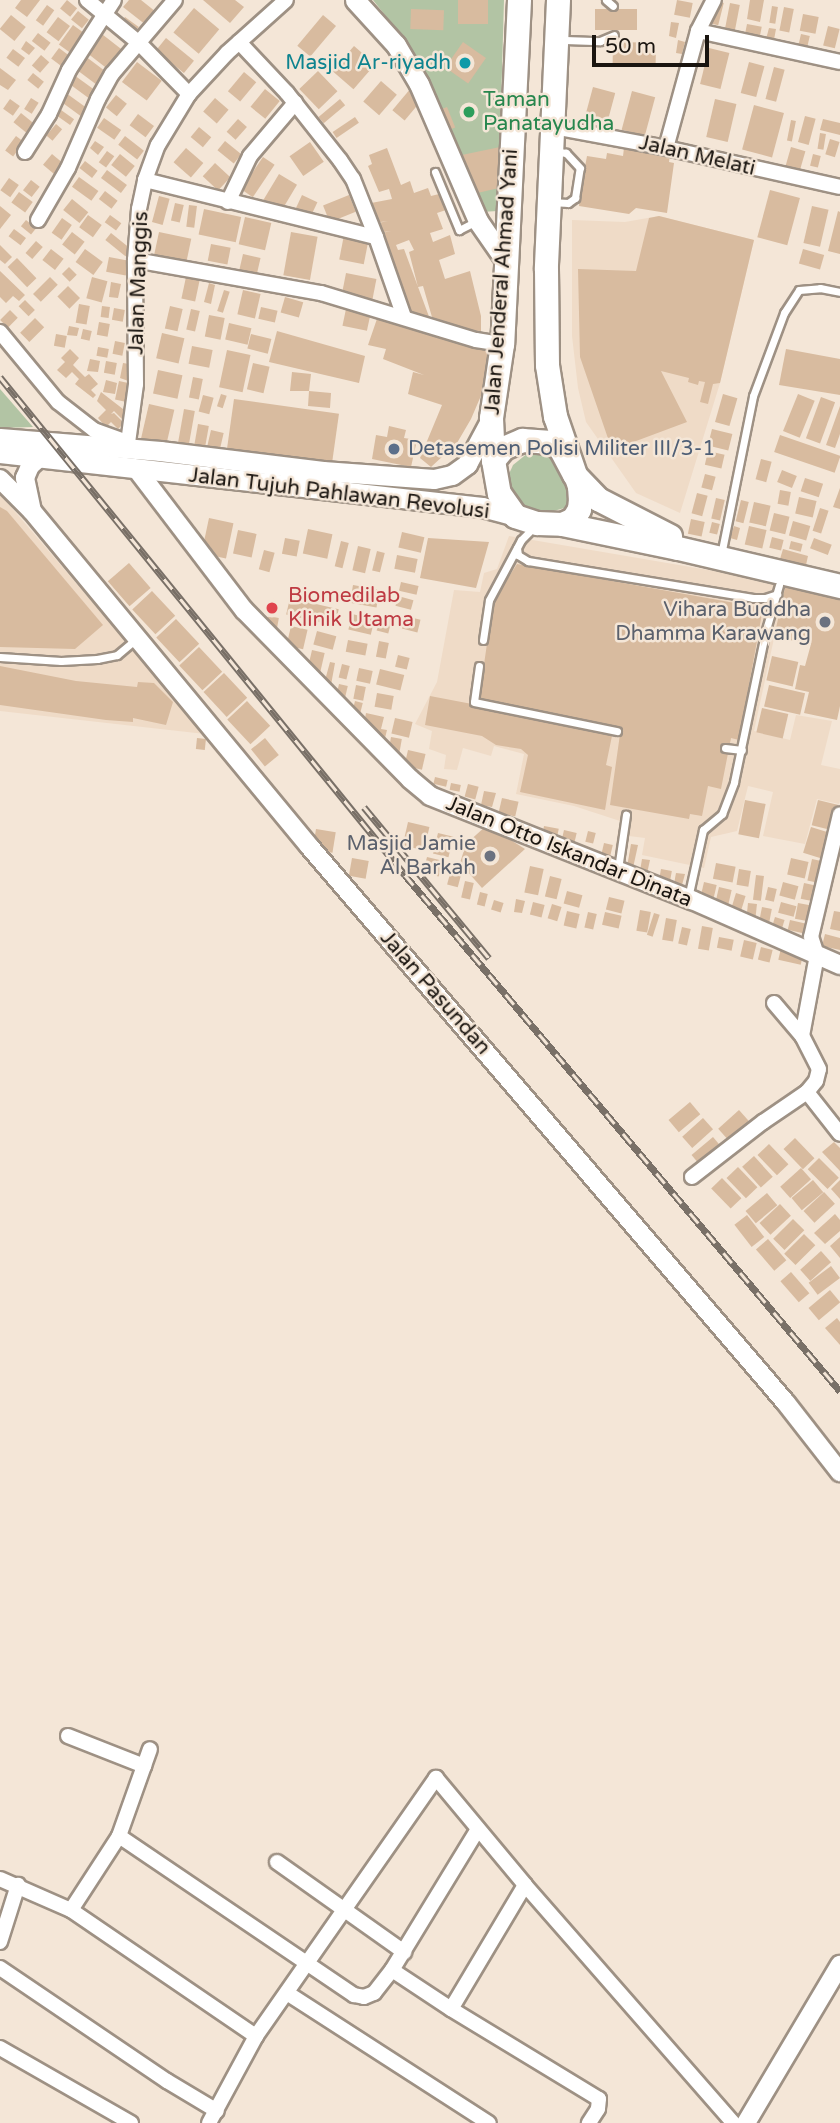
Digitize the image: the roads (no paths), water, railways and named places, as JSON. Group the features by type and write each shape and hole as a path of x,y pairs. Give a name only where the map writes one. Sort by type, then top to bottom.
{"main road":[{"path":"355,0 397,45 422,83 442,139 478,221 505,260"},
{"name":"Jalan Jenderal Ahmad Yani","path":"514,516 499,493 493,460 491,418 502,344 519,0"},
{"name":"Jalan Jenderal Ahmad Yani","path":"558,0 546,269 547,365 555,416 579,486 579,509 573,519 562,524"},
{"path":"467,464 491,418"},
{"name":"Jalan Tujuh Pahlawan Revolusi","path":"0,438 128,446 434,480 452,475 467,464 493,460"},
{"path":"493,460 503,448 522,440 534,439 560,448 574,474 598,499 643,525 683,541 840,575"},
{"name":"Jalan Tujuh Pahlawan Revolusi","path":"0,453 41,456 138,471 482,507 537,523 562,524 779,584 840,586"}],"street":[{"path":"87,0 138,42 190,94"},
{"path":"25,152 49,114 68,70 114,0"},
{"path":"38,220 68,168 98,99 138,42 175,0"},
{"name":"Jalan Manggis","path":"128,446 136,384 135,260 139,209 145,180 164,134 190,94 239,42 286,0"},
{"path":"666,148 698,31 715,0"},
{"path":"698,31 840,62"},
{"path":"239,42 295,103 353,179 404,317"},
{"path":"228,202 250,156 295,103"},
{"name":"Jalan Melati","path":"554,127 666,148 840,187"},
{"path":"145,180 376,237"},
{"path":"135,260 287,286 404,317 476,340 502,344"},
{"path":"0,332 58,402 94,430 128,446"},
{"name":"Jalan Pasundan","path":"32,511 25,478 30,466 41,456"},
{"name":"Jalan Otto Iskandar Dinata","path":"138,471 244,610 410,779 430,796 688,899 840,965"},
{"name":"Jalan Pasundan","path":"0,479 32,511 309,846 786,1403 840,1472"},
{"path":"802,1036 817,955 811,937 840,814"},
{"path":"692,1177 762,1122 807,1093 816,1081 819,1069 802,1036 774,1003"},
{"path":"807,1093 840,1134"},
{"path":"68,1736 144,1766"},
{"path":"71,1910 119,1836 150,1749"},
{"path":"0,1968 167,2081 213,2117 256,2036 432,1779 439,1779 525,1885 733,2123"},
{"path":"119,1836 354,1995 364,1997 374,1993 392,1970 478,1829"},
{"path":"277,1862 404,1952"},
{"path":"0,1879 71,1910 256,2036"},
{"path":"0,1942 18,1885"},
{"path":"451,2009 525,1885"},
{"path":"746,2123 840,1965"},
{"path":"392,1970 599,2099 598,2109 589,2123"},
{"path":"287,1993 488,2123"},
{"path":"0,2048 131,2123"}],"lane":[{"path":"606,0 613,6"},
{"path":"557,47 565,40 600,41 614,35"},
{"path":"435,172 458,230 478,221"},
{"path":"722,550 753,396 784,313 799,289 820,288 840,292"},
{"path":"483,640 489,600 517,548 537,523"},
{"path":"517,548 518,555 528,561 753,598 765,598 779,584"},
{"path":"486,596 502,567 510,562"},
{"path":"688,899 703,830 722,814 742,750 765,633 779,584"},
{"path":"0,657 61,661 97,659 117,655 138,637"},
{"path":"479,666 474,702 617,732"},
{"path":"725,748 742,750"},
{"path":"618,872 626,815"}],"railway":[{"path":"0,377 405,875 840,1391"},
{"path":"364,807 489,958"}],"place":[{"name":"Masjid Ar-riyadh","path":"465,63"},
{"name":"Taman Panatayudha","path":"469,112"},
{"name":"Detasemen Polisi Militer III/3-1","path":"394,449"},
{"name":"Biomedilab Klinik Utama","path":"272,608"},
{"name":"Vihara Buddha Dhamma Karawang","path":"825,622"},
{"name":"Masjid Jamie Al Barkah","path":"490,856"}]}
